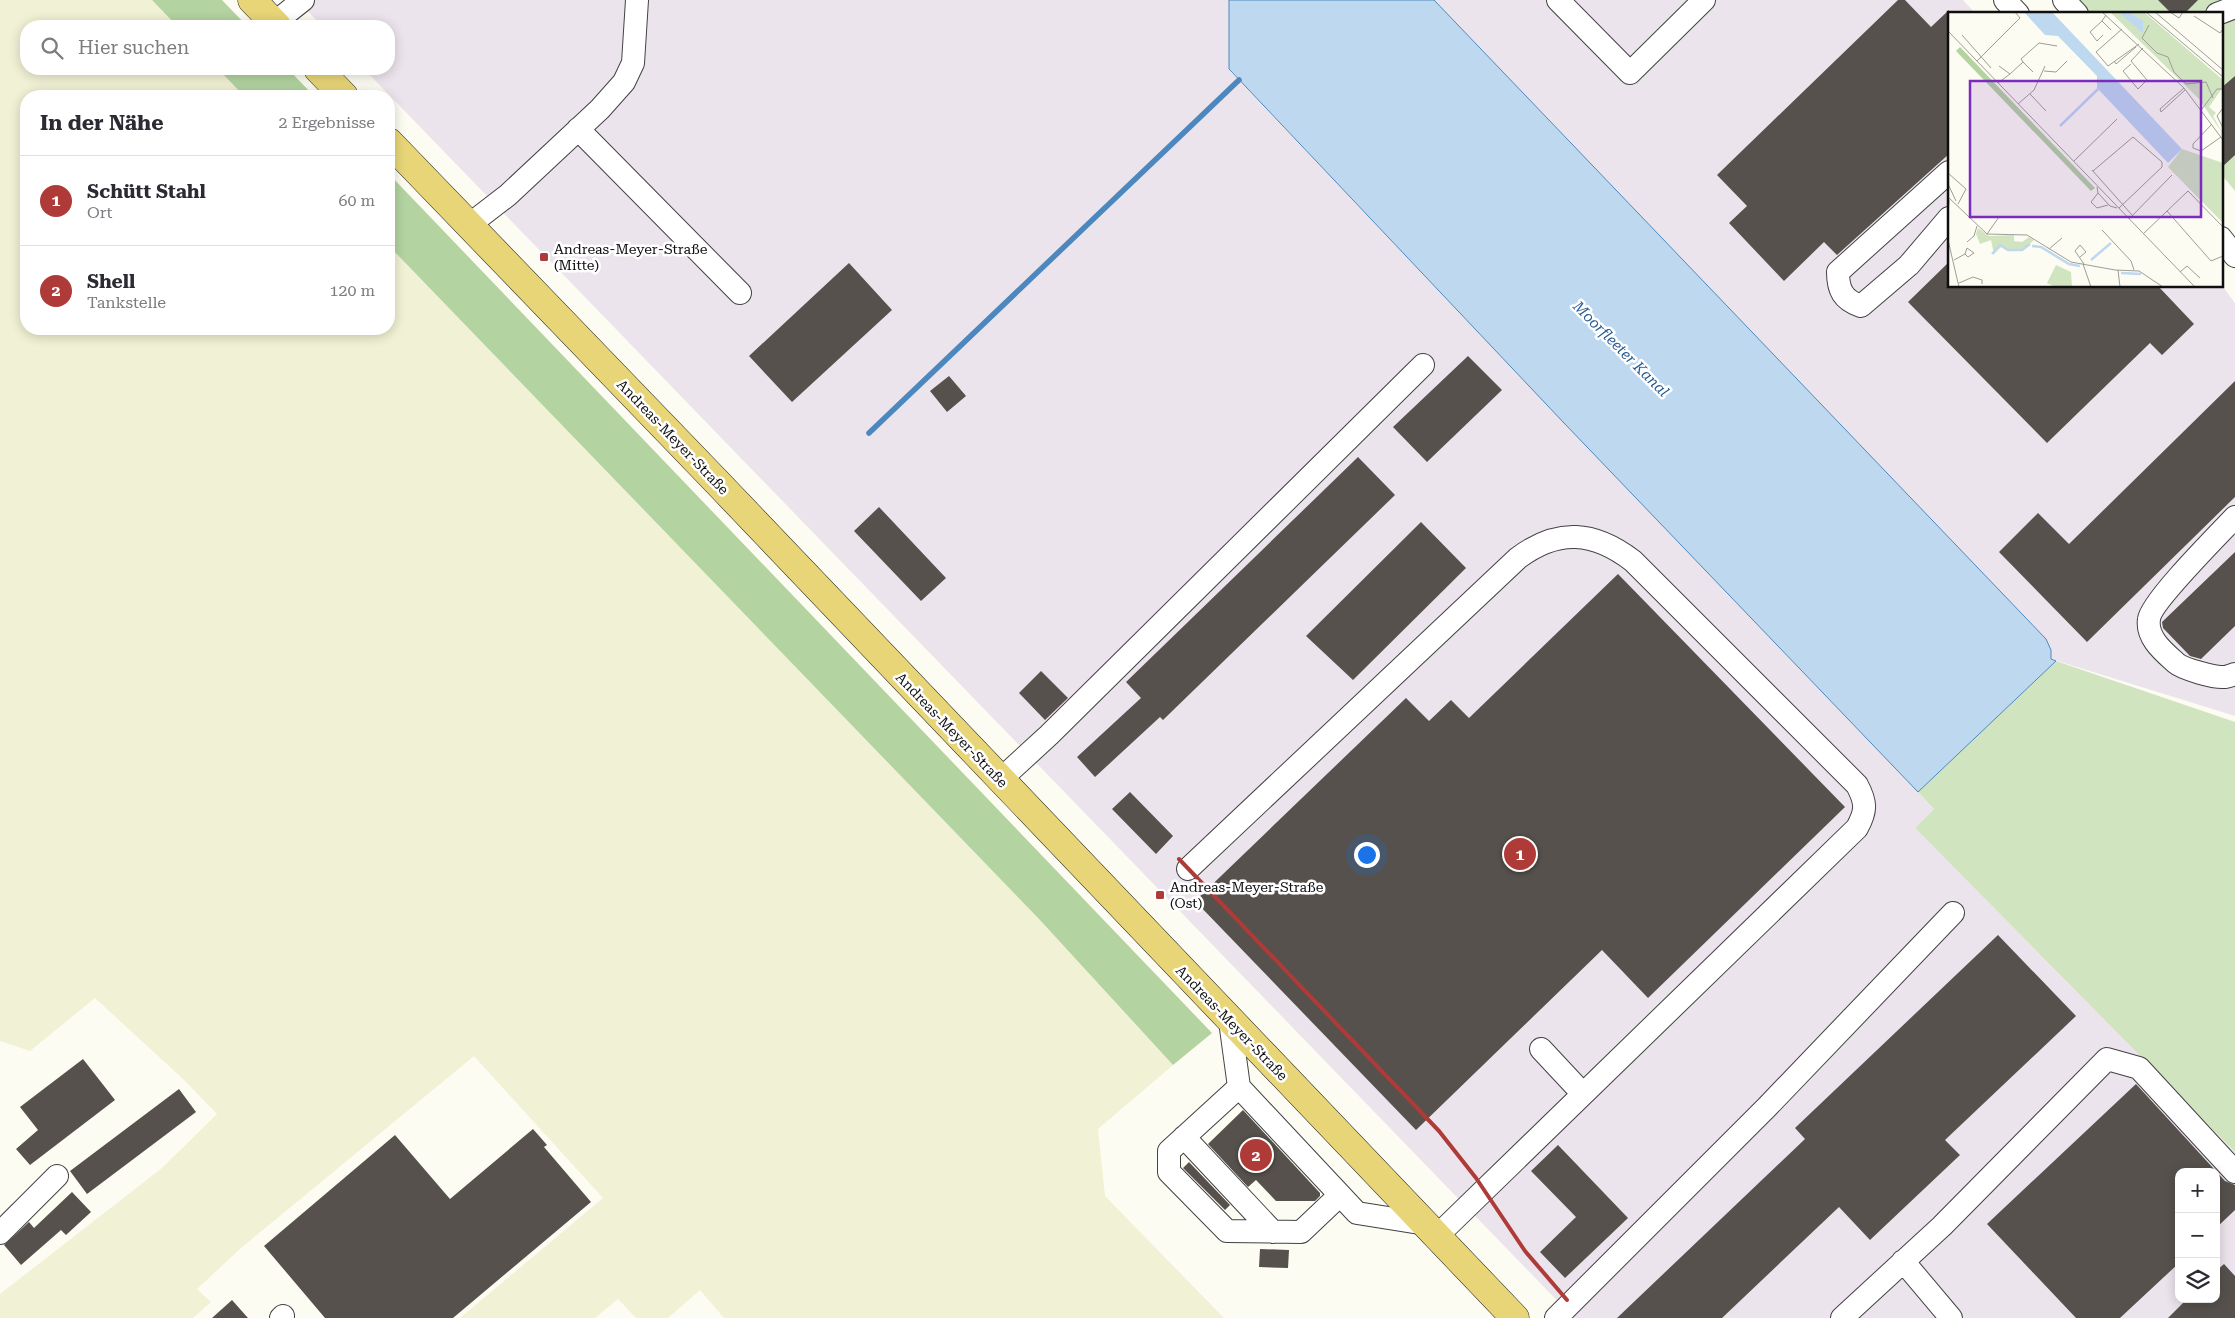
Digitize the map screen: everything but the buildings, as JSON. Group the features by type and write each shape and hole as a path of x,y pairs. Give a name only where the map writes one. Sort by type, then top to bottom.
{"main road":[{"path":"252,0 270,20"},
{"path":"324,75 338,90"},
{"name":"Andreas-Meyer-Straße","path":"395,148 1515,1318"}],"street":[{"path":"281,20 303,0"},
{"path":"469,226 508,195 600,109 624,82 632,63 637,0"},
{"path":"1558,0 1630,73 1704,0"},
{"path":"2004,0 2016,12"},
{"path":"2064,0 2076,12"},
{"path":"2222,12 2235,7"},
{"path":"578,129 740,293"},
{"path":"1948,173 1838,272 1838,284 1849,302 1861,306 1909,265 1948,219"},
{"path":"2222,239 2235,256"},
{"path":"1000,780 1049,735 1423,365"},
{"path":"2235,517 2155,605 2149,619 2150,631 2159,648 2179,665 2223,677 2235,674"},
{"path":"1188,869 1524,554 1541,544 1576,536 1598,540 1616,548 1633,561 1845,772 1857,785 1865,805 1864,816 1857,828 1584,1094 1431,1230 1357,1213 1239,1087 1230,1021"},
{"path":"1556,1318 1767,1107 1953,913"},
{"path":"1540,1049 1584,1094"},
{"path":"1842,1318 1942,1226 2107,1059 2139,1068 2235,1172"},
{"path":"1239,1087 1169,1151 1169,1172 1227,1231 1301,1232 1340,1195"},
{"path":"1184,1137 1273,1232"},
{"path":"0,1233 57,1176"},
{"path":"1903,1261 1951,1318"}],"shaded area":[{"path":"297,0 1229,0 1229,70 1934,809 1915,828 2235,1152 2235,1318 1574,1318 395,101 395,90 384,90 370,75 395,75 395,20 316,20"},
{"path":"1434,0 1963,0 1974,12 1948,12 1948,288 2222,288 2222,285 2235,303 2235,716 2051,659 2051,650 2046,639"}],"green space":[{"path":"0,0 152,0 171,20 20,20 20,75 224,75 238,90 20,90 20,335 395,335 395,252 1039,919 1173,1065 1098,1129 1105,1196 1224,1318 724,1318 700,1290 668,1318 636,1318 618,1299 595,1318 460,1318 603,1198 474,1056 241,1248 197,1289 211,1302 193,1318 0,1318 0,1294 162,1168 217,1114 183,1079 95,998 30,1051 0,1041"},
{"path":"152,0 222,0 241,20 171,20"},
{"path":"2056,0 2235,0 2235,191 2222,175 2222,12 2068,12"},
{"path":"224,75 294,75 308,90 238,90"},
{"path":"395,180 1212,1033 1173,1065 1039,919 395,252"},
{"path":"2056,661 2235,722 2235,1152 1915,828 1934,809 1918,792"}],"water":[{"name":"Moorfleeter Kanal","path":"1229,0 1434,0 2046,639 2051,650 2051,659 2056,661 1918,792 1564,423 1229,69"}],"waterway":[{"path":"869,433 1239,80"}],"railway":[{"path":"1179,859 1439,1131 1476,1178 1525,1251 1567,1300"}],"place":[{"name":"Andreas-Meyer-Straße (Mitte)","path":"544,257"},
{"name":"Schütt Stahl","path":"1520,854"},
{"name":"Andreas-Meyer-Straße (Ost)","path":"1160,895"},
{"name":"Shell","path":"1256,1155"}]}
